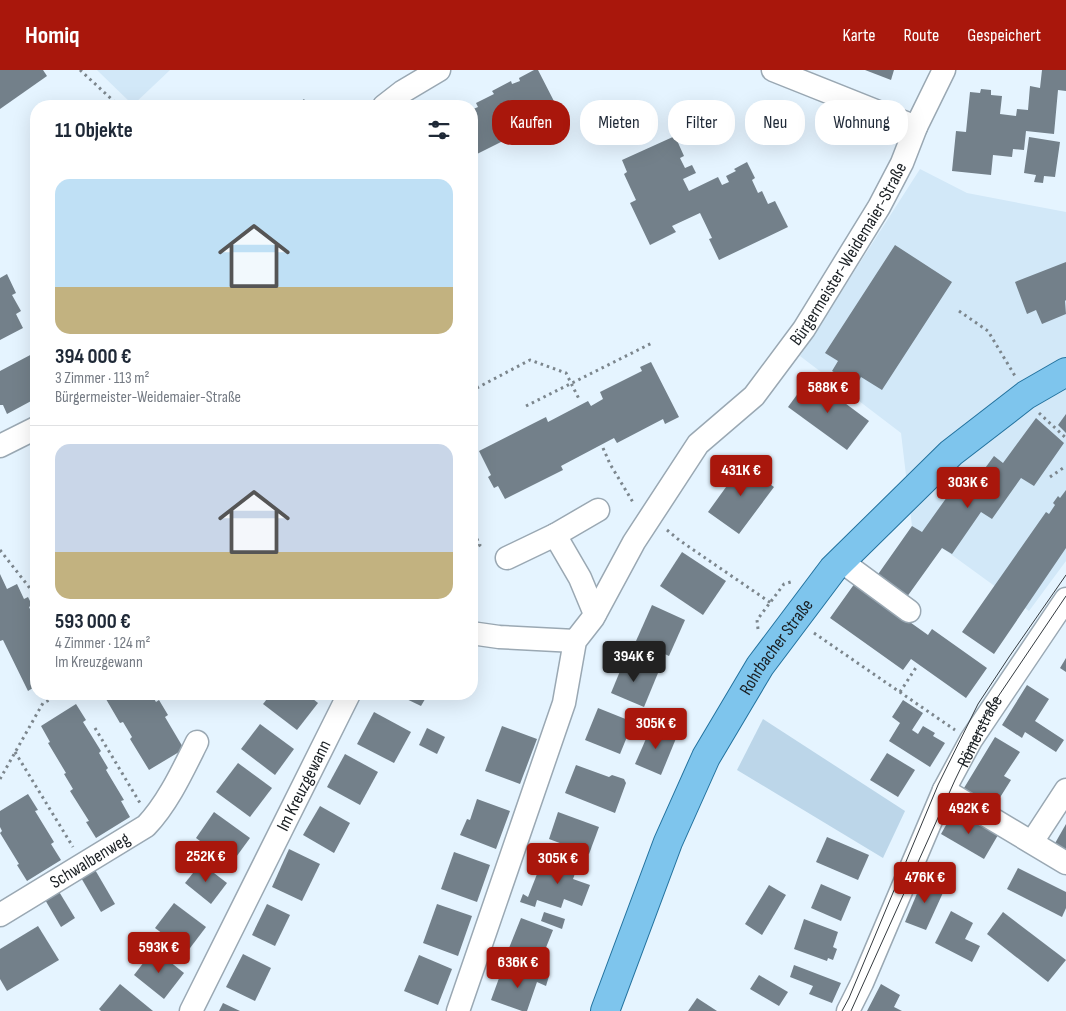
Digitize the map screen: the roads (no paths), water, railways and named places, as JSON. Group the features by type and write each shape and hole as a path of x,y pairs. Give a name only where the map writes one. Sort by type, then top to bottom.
{"main road":[{"name":"Rohrbacher Straße","path":"605,1011 668,842 706,757 760,666 833,569 951,453 1026,396 1066,372"}],"street":[{"path":"392,100 439,70"},
{"path":"773,70 916,127"},
{"name":"Bürgermeister-Weidemaier-Straße","path":"458,1011 564,703 575,641 595,614 634,542 698,444 754,396 804,329 880,207 944,70"},
{"path":"0,446 30,431"},
{"path":"507,558 555,535 598,510"},
{"path":"555,535 580,578 595,614"},
{"path":"841,561 909,611"},
{"name":"Römerstraße","path":"848,1011 862,984 944,790 971,740 1066,599"},
{"path":"478,634 575,641"},
{"name":"Im Kreuzgewann","path":"191,1011 346,700"},
{"name":"Schwalbenweg","path":"0,915 139,831 151,821 198,742"},
{"path":"944,790 1066,863"},
{"path":"1032,842 1066,790"}],"tram line":[{"path":"842,1011 938,785 978,704 1066,575"},
{"path":"851,1011 955,780 989,710 1066,596"}]}
